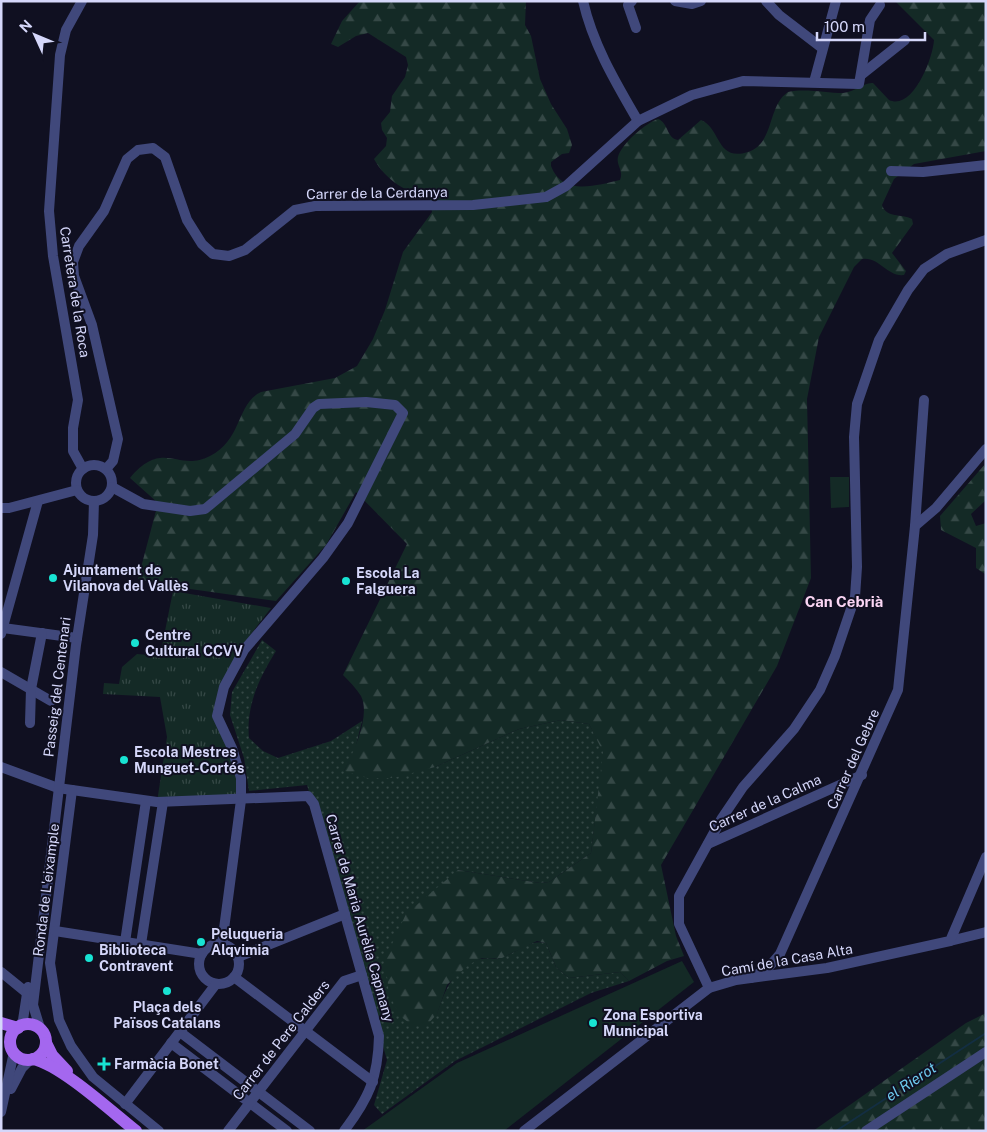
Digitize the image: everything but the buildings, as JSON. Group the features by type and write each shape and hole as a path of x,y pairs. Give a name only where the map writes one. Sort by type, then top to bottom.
{"main road":[{"path":"1,1023 19,1027"},
{"path":"12,1048 12,1035 19,1027 28,1024 40,1028 52,1055 86,1092"},
{"path":"1,1033 19,1057 50,1066 136,1131"},
{"path":"31,1060 41,1055 46,1043"}],"street":[{"name":"Carretera de la Roca","path":"82,1 66,30 60,55 49,211 53,256 78,400 73,428 73,451 83,468"},
{"path":"583,1 596,40 610,73 638,121"},
{"path":"632,1 628,5 636,28"},
{"path":"675,1 692,4 701,1"},
{"path":"766,1 779,15 822,48"},
{"path":"814,82 836,1"},
{"path":"860,79 870,20 880,5"},
{"path":"860,79 905,40"},
{"name":"Carrer de la Cerdanya","path":"106,469 113,461 118,439 92,325 74,276 73,262 80,246 104,211 127,159 138,150 153,148 165,157 187,220 202,244 213,254 229,256 246,250 295,210 315,206 473,205 546,196 566,186 638,121 692,95 718,86 743,81 814,82 860,79"},
{"path":"891,171 923,172 986,165"},
{"path":"709,988 679,924 679,896 743,787 794,729 815,698 835,656 855,597 857,567 854,436 857,404 879,340 908,290 924,269 947,254 986,240"},
{"name":"Carrer del Gebre","path":"751,978 768,968 780,954 862,775 898,690 915,526 924,400"},
{"path":"112,487 143,504 190,511 205,509 295,434 313,408 319,404 366,402 395,405 403,413 348,523 323,558 244,650 224,687 217,716 232,748 241,778 241,800 222,944"},
{"path":"915,526 936,508 986,449"},
{"path":"94,465 106,469 112,480 112,487 106,497 94,502 85,499 77,490 76,479 83,468 94,465"},
{"path":"1,508 9,508 77,490"},
{"path":"38,501 2,631 42,633 77,638"},
{"name":"Passeig del Centenari","path":"40,1028 33,1005 58,788 92,534 94,502"},
{"path":"30,723 31,689 42,633"},
{"path":"1,672 51,701"},
{"path":"1,768 58,788 146,801 241,800"},
{"name":"Carrer de la Calma","path":"708,844 862,775"},
{"name":"Ronda de L'eixample","path":"72,790 50,962 59,1020 71,1046 93,1077 159,1131"},
{"name":"Carrer de Maria Aurèlia Capmany","path":"241,800 308,796 314,804 379,1036 379,1054 373,1082 364,1105 344,1131"},
{"path":"125,942 146,801"},
{"path":"141,944 163,802"},
{"name":"Passeig del Centenari","path":"19,1027 24,1020 43,883 51,846"},
{"path":"950,941 986,857"},
{"path":"238,958 345,914"},
{"path":"55,931 202,954"},
{"name":"Camí de la Casa Alta","path":"524,1131 709,988 736,980 827,968 986,932"},
{"path":"222,944 234,951 238,958 238,970 234,977 226,983 211,983 202,976 199,968 202,954 208,947 222,944"},
{"path":"1,972 28,992"},
{"name":"Carrer de Pere Calders","path":"228,1131 344,981 362,975"},
{"path":"234,977 373,1082"},
{"path":"125,1104 216,984"},
{"path":"180,1032 310,1131"},
{"path":"172,1043 287,1131"},
{"path":"2,1110 12,1048"},
{"path":"866,1131 985,1053"},
{"path":"2,1110 18,1076 31,1060"}],"green space":[{"path":"360,1 526,1 525,25 531,36 540,79 551,104 567,129 572,145 569,153 562,154 551,162 551,166 556,176 564,182 572,185 591,186 620,180 621,174 618,157 620,152 635,134 658,119 662,121 671,136 678,140 701,120 712,130 724,148 738,154 748,152 763,141 781,98 788,92 843,93 873,83 889,100 898,101 906,98 914,91 926,70 934,40 895,1 986,1 986,151 914,164 894,179 882,205 891,214 912,219 913,224 892,253 906,271 904,275 898,275 873,261 862,259 854,267 819,337 807,399 811,578 777,666 661,865 676,936 684,956 667,961 629,981 620,972 569,978 556,967 546,943 537,941 502,958 482,958 468,965 447,985 437,1014 425,1027 412,1025 400,1016 389,994 385,959 406,914 458,870 540,883 549,882 591,853 603,752 589,724 561,720 519,729 435,767 393,778 367,778 344,771 360,734 364,704 355,687 343,675 407,544 356,492 326,545 276,601 176,587 138,579 158,503 130,478 142,466 152,460 170,458 188,461 210,456 221,449 228,441 253,397 261,392 335,378 357,366 373,339 385,310 403,252 432,212 430,199 398,185 385,174 374,159 386,146 387,138 382,130 381,123 390,112 392,96 405,77 408,65 406,57 368,33 356,36 338,47 331,44 342,21"},
{"path":"986,463 986,500 971,514 976,526 986,523 985,574 976,568 976,548 941,530 940,516"},
{"path":"830,477 849,477 849,507 831,508"},
{"path":"173,591 271,608 241,647 214,714 239,776 238,795 157,802 167,737 160,697 103,694 104,683 119,684 122,667 137,654 160,656"},
{"path":"262,640 276,651 264,671 255,693 250,715 249,738 263,751 278,758 331,741 362,721 355,750 344,771 435,767 519,729 561,720 589,724 604,752 591,853 549,882 540,883 458,870 437,1014 447,988 463,968 480,959 503,957 540,942 546,943 556,967 569,978 620,972 629,981 591,993 455,1061 382,1114 374,1105 387,1060 307,785 249,791 244,758 230,715 232,692"},
{"name":"Zona Esportiva Municipal","path":"682,961 694,982 504,1131 362,1131 457,1063"},
{"path":"986,1013 986,1131 813,1131 966,1023"}],"waterway":[{"name":"el Rierot","path":"836,1131 986,1033"}],"place":[{"name":"Ajuntament de Vilanova del Vallès","path":"53,578"},
{"name":"Escola La Falguera","path":"346,581"},
{"name":"Centre Cultural CCVV","path":"135,643"},
{"name":"Escola Mestres Munguet-Cortés","path":"124,760"},
{"name":"Peluqueria Alqvimia","path":"201,942"},
{"name":"Biblioteca Contravent","path":"89,958"},
{"name":"Plaça dels Països Catalans","path":"167,991"},
{"name":"Zona Esportiva Municipal","path":"593,1023"},
{"name":"Farmàcia Bonet","path":"104,1064"}],"district":[{"name":"Can Cebrià","path":"844,602"}]}
